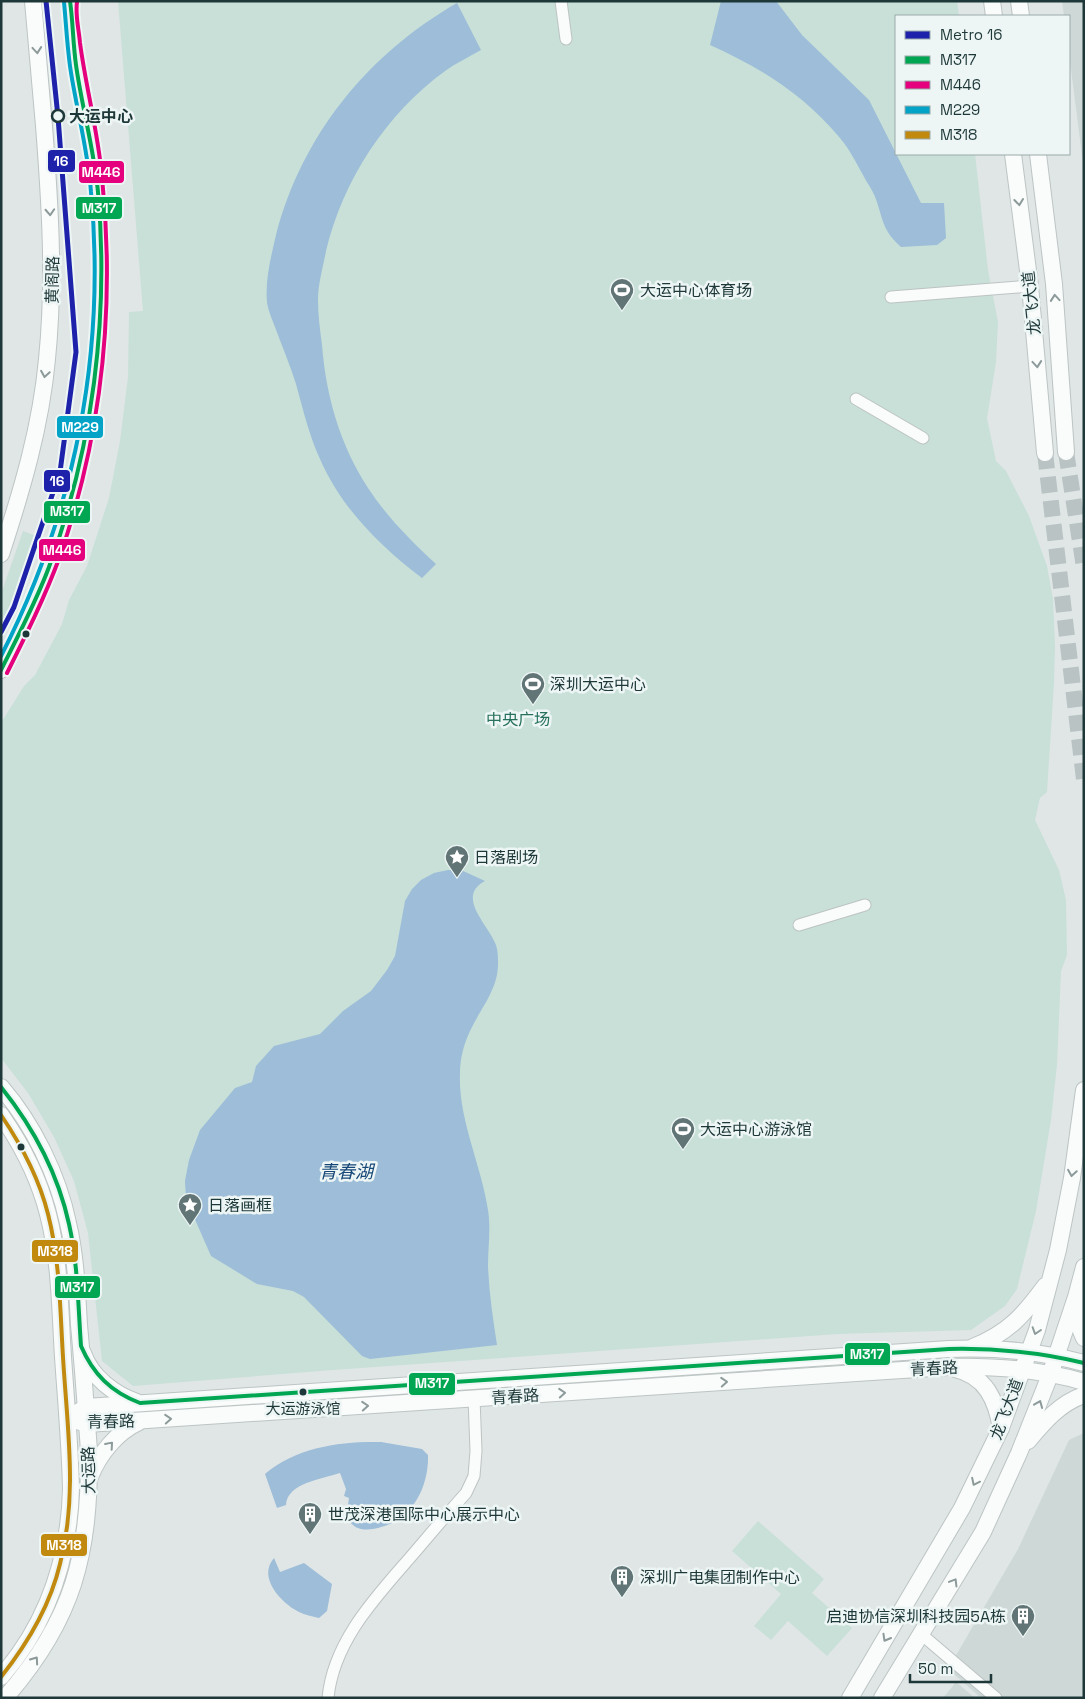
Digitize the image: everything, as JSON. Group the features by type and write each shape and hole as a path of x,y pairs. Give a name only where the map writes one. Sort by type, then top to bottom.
{"street":[{"path":"561,1 566,39"},
{"path":"992,1 994,15"},
{"path":"1019,1 1021,15"},
{"name":"黄阁路","path":"1,554 29,462 39,416 52,308 53,256 49,186 33,2"},
{"path":"1,670 32,608 51,560 70,503 90,415 97,354 102,276 97,186 76,63 70,2"},
{"name":"龙飞大道","path":"1012,155 1030,286 1045,453"},
{"name":"龙飞大道","path":"1038,155 1055,293 1066,452"},
{"path":"891,297 1030,286"},
{"path":"856,399 923,438"},
{"path":"799,925 865,905"},
{"name":"大运路","path":"1,1088 38,1143 61,1196 68,1223 73,1252 81,1346 89,1479 84,1540 78,1573 67,1604 52,1634 34,1662 5,1698"},
{"name":"龙飞大道","path":"850,1698 866,1674 962,1508 1001,1428 1037,1330 1058,1250 1072,1178 1084,1090"},
{"name":"大运路","path":"1,1115 27,1159 48,1214 58,1281 71,1473 70,1516 66,1546 58,1576 48,1605 36,1628 21,1652 1,1677"},
{"name":"龙飞大道","path":"882,1698 983,1532 1019,1453 1050,1375 1084,1267"},
{"path":"970,1348 998,1335 1011,1326 1031,1305 1051,1278"},
{"path":"1076,1297 1081,1331 1084,1338"},
{"path":"81,1346 85,1358 99,1378 118,1393 140,1404"},
{"name":"青春路","path":"68,1418 86,1407 970,1348 1029,1352 1057,1356 1084,1363"},
{"path":"948,1367 961,1370 972,1376 987,1389 994,1399 998,1410 1001,1428"},
{"name":"青春路","path":"68,1418 87,1424 948,1367 991,1367 1021,1370 1084,1382"},
{"path":"1019,1453 1062,1406 1084,1395"},
{"path":"328,1698 337,1661 355,1626 372,1602 466,1493 470,1485 474,1476 476,1451 474,1398"},
{"path":"89,1479 98,1460 110,1445 125,1430 142,1420"},
{"path":"921,1634 996,1698"}],"shaded area":[{"path":"1062,1 1084,1 1084,171 1070,62 1070,15 1064,15"},
{"path":"1084,1433 1084,1698 981,1698 948,1669 1018,1549 1069,1440"},
{"path":"956,1682 975,1698 943,1698"}],"green space":[{"name":"深圳大运中心","path":"118,1 957,1 959,15 895,15 895,155 975,155 988,270 998,322 996,362 987,418 996,461 1006,471 1029,516 1047,566 1053,599 1054,682 1047,792 1040,798 1035,820 1059,870 1066,900 1067,955 1061,971 1057,1064 1051,1120 1036,1211 1017,1289 1005,1306 971,1330 838,1334 133,1386 102,1361 88,1233 74,1181 54,1137 28,1093 1,1058 1,723 24,686 35,675 62,624 69,600 87,566 109,498 120,441 128,377 129,312 143,311"},
{"path":"23,531 42,538 26,581 1,638 1,594"},
{"path":"758,1521 824,1579 812,1593 852,1628 827,1656 788,1621 771,1640 754,1626 781,1594 732,1551"}],"water":[{"path":"721,1 776,1 802,35 869,100 895,155 897,155 921,203 944,203 946,238 937,245 901,247 884,225 874,195 852,155 826,122 796,95 764,73 710,45"},
{"path":"457,3 481,50 449,68 424,88 404,107 370,150 343,199 326,251 318,294 319,322 327,383 342,437 358,472 375,499 400,528 436,564 422,578 391,553 364,525 339,494 329,477 306,422 294,377 269,311 267,285 276,235 288,198 303,164 321,131 367,72 425,24"},
{"name":"青春湖","path":"461,870 485,881 477,888 473,895 473,903 498,952 495,982 466,1040 460,1073 460,1090 466,1124 488,1210 488,1266 491,1306 497,1345 370,1359 362,1356 304,1297 293,1291 257,1284 211,1256 186,1199 185,1181 189,1160 200,1130 235,1088 252,1082 256,1066 274,1046 320,1034 343,1011 371,991 395,956 405,901 412,889 421,880 434,873"},
{"path":"381,1442 422,1449 428,1455 428,1467 422,1489 417,1500 402,1517 392,1523 376,1528 361,1529 355,1527 346,1519 349,1498 344,1496 346,1489 340,1473 299,1487 292,1492 286,1505 277,1508 265,1474 277,1465 291,1457 320,1448 351,1443"},
{"path":"274,1558 280,1572 304,1563 332,1584 327,1611 319,1618 306,1615 292,1608 273,1589 268,1573 269,1565"}],"tunnel":[{"path":"1066,452 1084,567"},
{"path":"1045,453 1084,779"}],"metro line":[{"name":"16","path":"1,632 14,607 60,472 76,352 58,117 46,1"}],"transit line":[{"name":"M317","path":"1,670 27,619 49,567 64,522 77,476 87,429 99,334 101,239 98,192 94,160 76,65 70,1"},
{"name":"M229","path":"1,656 27,601 48,546 66,489 79,431 89,372 94,313 91,192 70,66 64,2"},
{"name":"M446","path":"7,673 60,556 86,463 102,369 107,273 106,225 100,160 80,43 77,2"},
{"name":"M317","path":"1,1087 34,1135 51,1169 64,1205 74,1254 81,1346 91,1365 104,1381 120,1393 140,1403 949,1349 1017,1352 1084,1363"},
{"name":"M318","path":"1,1115 23,1150 35,1175 52,1232 59,1285 70,1460 69,1512 56,1580 37,1624 1,1677"}],"place":[{"name":"大运中心","path":"58,116"},
{"name":"大运中心体育场","path":"622,311"},
{"name":"深圳大运中心","path":"533,705"},
{"name":"日落剧场","path":"457,878"},
{"name":"大运中心游泳馆","path":"683,1150"},
{"name":"日落画框","path":"190,1226"},
{"name":"大运游泳馆","path":"303,1392"},
{"name":"世茂深港国际中心展示中心","path":"310,1535"},
{"name":"深圳广电集团制作中心","path":"622,1598"},
{"name":"启迪协信深圳科技园5A栋","path":"1023,1637"}],"park label":[{"name":"中央广场","path":"518,719"}]}
